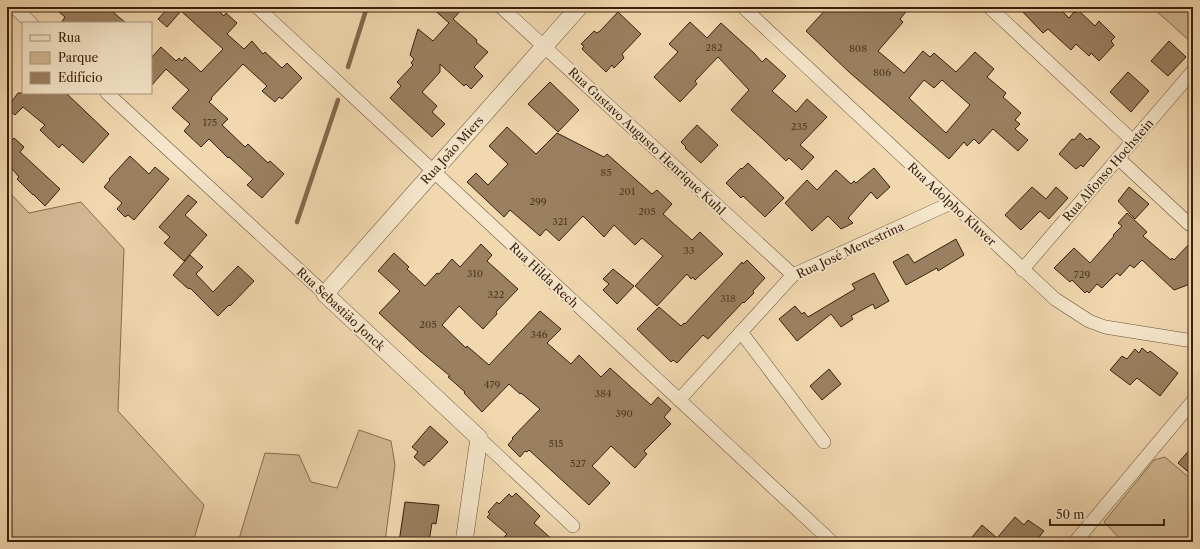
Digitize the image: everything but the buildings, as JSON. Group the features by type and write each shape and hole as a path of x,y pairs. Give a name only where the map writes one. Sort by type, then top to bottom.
{"street":[{"path":"14,7 30,22"},
{"name":"Rua Hilda Rech","path":"257,7 832,542"},
{"name":"Rua Gustavo Augusto Henrique Kuhl","path":"501,7 793,276"},
{"name":"Rua João Miers","path":"325,294 579,7"},
{"name":"Rua Adolpho Kluver","path":"743,7 1022,270 1055,299 1089,322 1105,327 1193,340"},
{"path":"988,7 1133,141"},
{"name":"Rua Alfonso Hochstein","path":"1022,270 1193,71"},
{"name":"Rua Sebastião Jonck","path":"108,94 573,526"},
{"path":"1118,158 1189,224"},
{"name":"Rua José Menestrina","path":"679,400 793,276 951,203"},
{"path":"741,332 824,442"},
{"path":"1075,542 1193,400"},
{"path":"464,542 479,438"}],"green space":[{"path":"1152,7 1193,7 1193,44"},
{"path":"7,190 29,213 81,202 124,249 118,411 204,505 193,542 7,542"},
{"path":"359,430 391,441 395,465 385,542 238,542 265,453 299,455 311,482 337,488"},
{"path":"1165,457 1193,481 1193,542 1123,542 1104,522 1154,460"}],"waterway":[{"path":"348,67 367,7"},
{"path":"297,222 338,100"}]}
